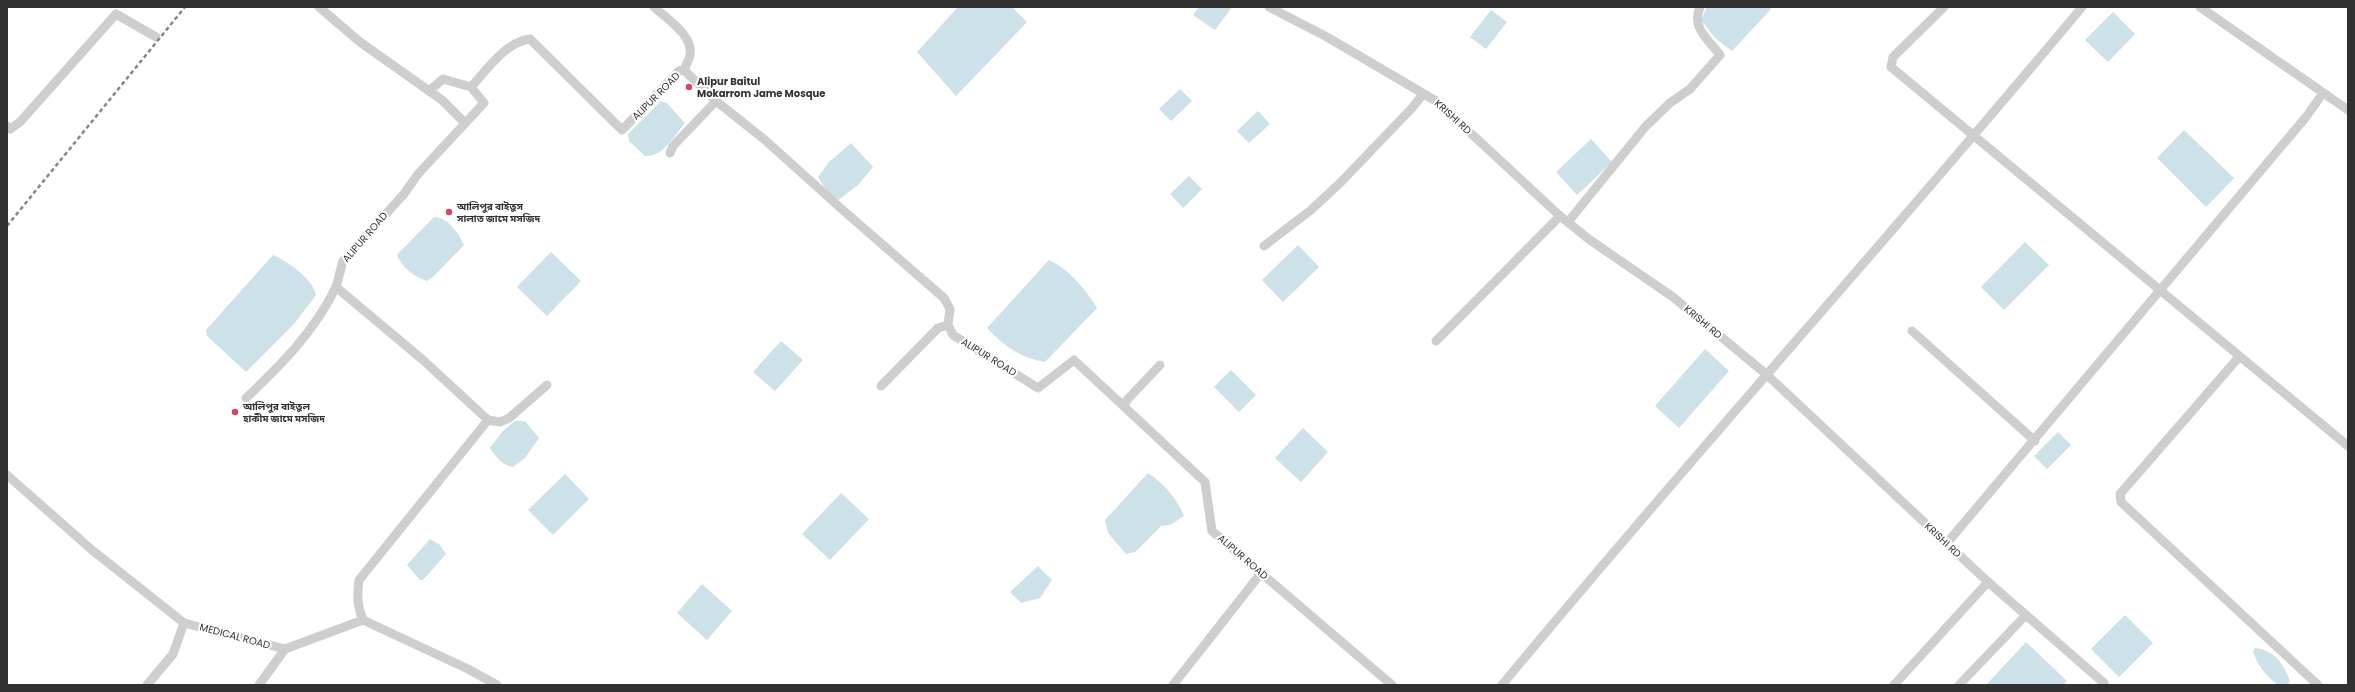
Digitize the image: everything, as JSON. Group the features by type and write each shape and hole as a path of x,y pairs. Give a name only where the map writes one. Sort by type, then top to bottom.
{"street":[{"path":"320,7 360,42 442,100 465,123"},
{"path":"654,7 682,32 688,42 690,54 684,70"},
{"name":"KRISHI RD","path":"1269,7 1327,37 1436,101 1560,216 1590,240 1674,297 1766,374 1988,582 2104,684"},
{"path":"1568,222 1646,126 1670,103 1690,89 1720,55 1697,26 1697,14 1700,7"},
{"path":"1944,7 1893,57 1891,67 2239,357 2348,445"},
{"path":"1502,685 1766,374 1975,136 2082,7"},
{"path":"2200,7 2348,110"},
{"path":"7,126 10,128 20,122 116,14 156,37"},
{"name":"ALIPUR ROAD","path":"246,398 287,359 325,309 336,287 342,261 404,194 418,174 484,103 471,87 506,50 519,40 530,39 622,130 679,71 684,70 716,101 765,140 944,298 950,309 948,325 953,335 1038,388 1074,360 1205,482 1212,531 1392,685"},
{"path":"429,91 443,79 471,87"},
{"path":"1947,543 2035,441 2158,290 2306,117 2323,93"},
{"path":"1264,246 1311,210 1341,182 1412,108 1423,94"},
{"path":"670,154 673,146 716,101"},
{"path":"1436,341 1560,216"},
{"path":"336,287 423,360 488,420 500,422 509,418 547,385"},
{"path":"881,386 938,328 948,325"},
{"path":"1912,331 2035,441"},
{"path":"2239,357 2120,494 2121,502 2318,685"},
{"path":"1124,406 1127,400 1160,365"},
{"path":"488,420 359,580 357,595 358,608 363,620 468,669 497,685"},
{"name":"MEDICAL ROAD","path":"7,475 92,550 184,623 285,649"},
{"path":"1173,685 1261,573"},
{"path":"1894,685 1988,582"},
{"path":"1959,685 2026,615"},
{"path":"259,685 285,649 363,620"},
{"path":"147,685 173,654 184,623"}],"water":[{"path":"958,7 1012,7 1027,22 956,96 917,52"},
{"path":"1199,7 1232,7 1215,30 1193,15"},
{"path":"1707,7 1768,7 1771,9 1732,51 1715,38 1701,20"},
{"path":"1491,10 1507,22 1486,49 1470,37"},
{"path":"2113,12 2135,34 2108,62 2085,40"},
{"path":"1180,89 1192,101 1171,121 1159,109"},
{"path":"661,101 667,103 685,123 668,145 657,153 645,156 629,141 628,134"},
{"path":"1258,111 1270,124 1249,143 1237,131"},
{"path":"2184,130 2234,178 2206,207 2157,158"},
{"path":"1591,139 1612,162 1577,195 1556,172"},
{"path":"851,143 873,167 858,185 837,201 828,193 818,177 829,162"},
{"path":"1189,176 1202,189 1183,208 1170,194"},
{"path":"434,217 444,220 452,226 464,245 433,277 427,281 409,271 402,264 397,255"},
{"path":"2025,242 2049,265 2004,310 1981,287"},
{"path":"1298,245 1319,267 1283,302 1262,280"},
{"path":"551,252 581,281 547,316 517,287"},
{"path":"273,255 299,271 310,283 316,295 294,324 246,372 207,336 206,330"},
{"path":"1049,260 1070,274 1088,294 1097,308 1045,362 1020,354 1006,346 987,328"},
{"path":"781,341 803,360 775,391 753,372"},
{"path":"1705,349 1729,371 1679,428 1655,406"},
{"path":"1231,370 1256,395 1239,412 1214,387"},
{"path":"515,421 525,421 539,438 525,458 513,467 502,462 490,448 502,432"},
{"path":"1303,428 1328,452 1301,482 1275,458"},
{"path":"2058,432 2071,445 2047,469 2034,456"},
{"path":"1148,473 1169,492 1178,504 1184,516 1170,525 1161,526 1135,552 1126,554 1108,533 1105,520"},
{"path":"565,474 589,499 553,535 528,510"},
{"path":"841,493 869,519 830,560 802,534"},
{"path":"430,539 440,545 446,554 423,580 420,580 407,565"},
{"path":"1038,566 1052,580 1040,598 1021,603 1010,592"},
{"path":"702,584 732,611 707,640 677,613"},
{"path":"2125,615 2153,643 2119,677 2091,649"},
{"path":"2026,642 2067,681 2063,685 1986,685"},
{"path":"2255,648 2262,649 2278,659 2288,676 2290,682 2287,685 2278,685 2266,674 2255,656 2253,651"}],"railway":[{"path":"7,226 185,7"}],"place":[{"name":"Alipur Baitul Mokarrom Jame Mosque","path":"689,87"},
{"name":"আলিপুর বাইতুস সালাত জামে মসজিদ","path":"449,212"},
{"name":"আলিপুর বাইতুল হাকীম জামে মসজিদ","path":"235,412"}]}
